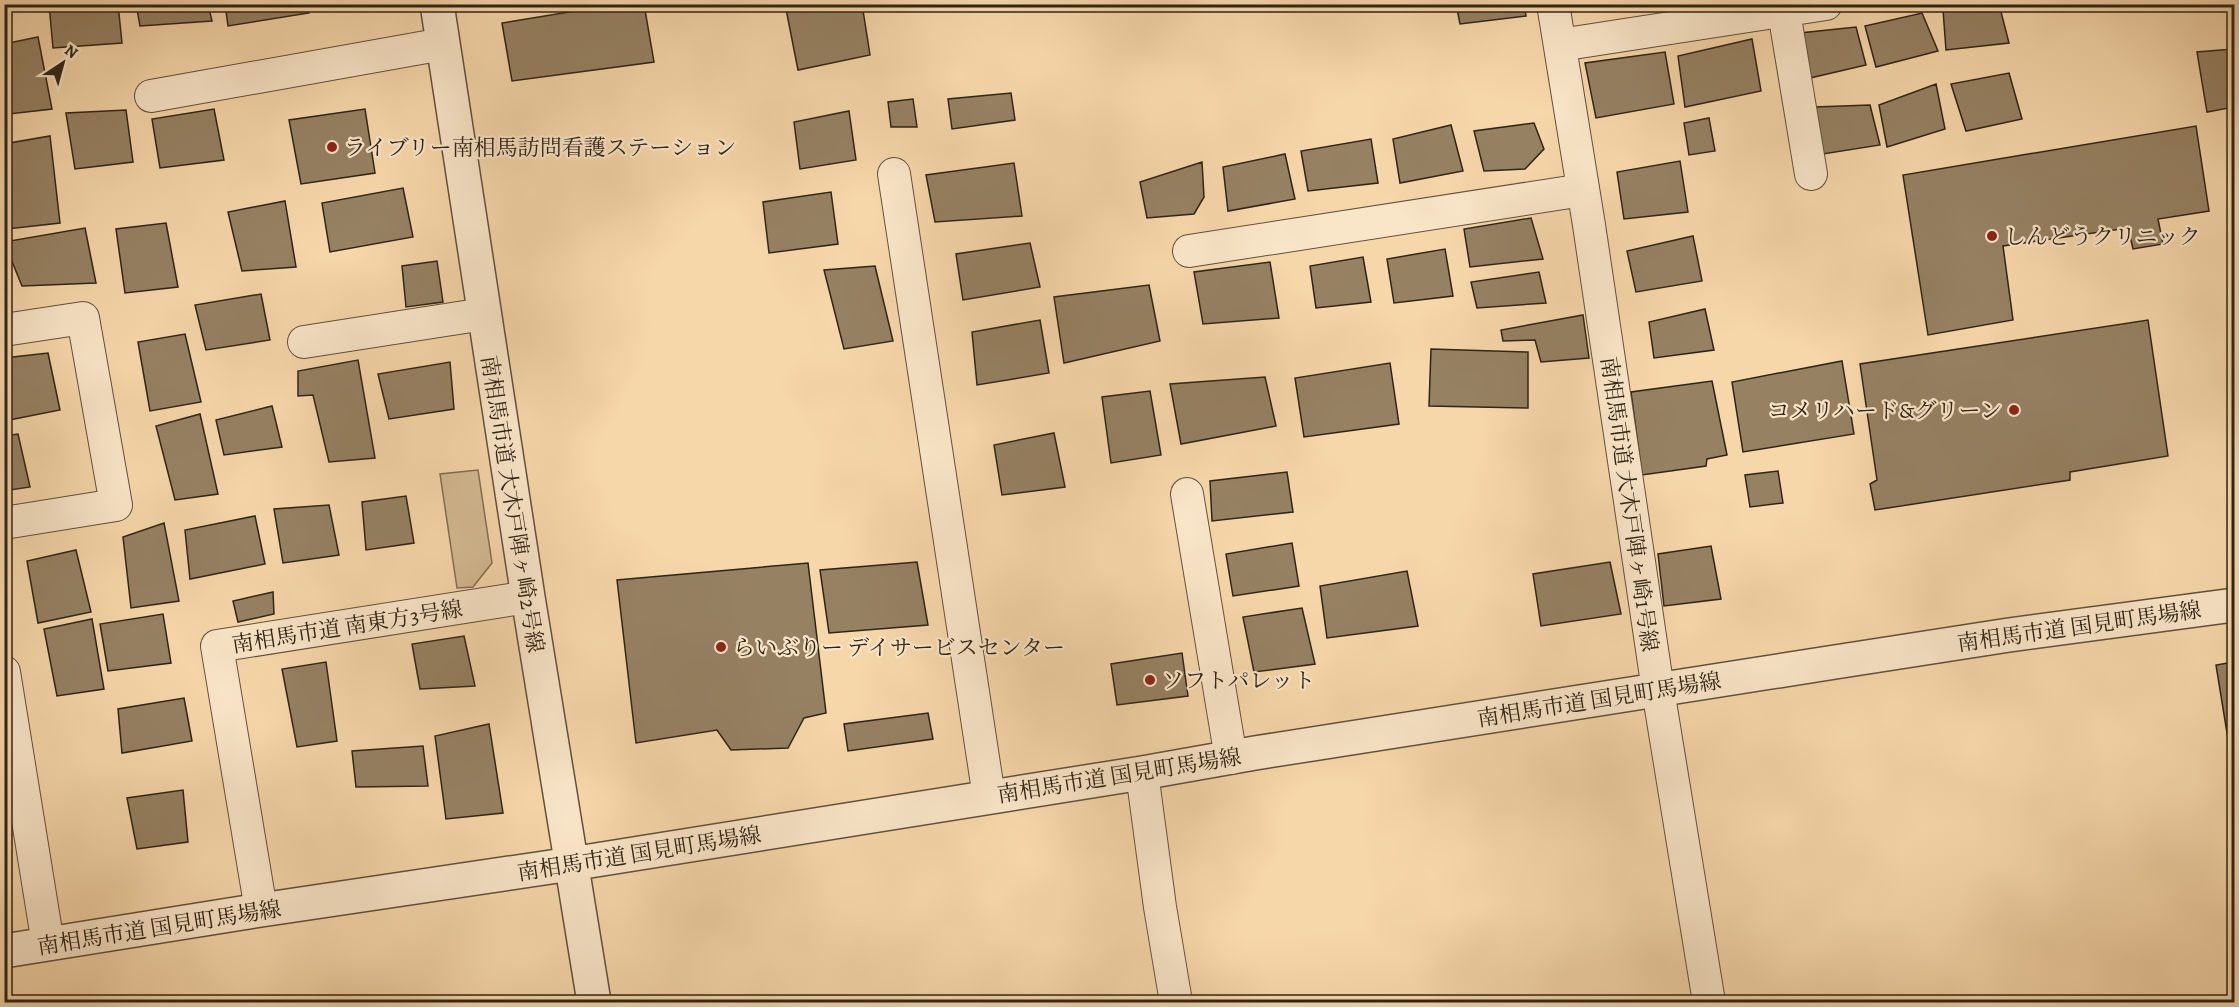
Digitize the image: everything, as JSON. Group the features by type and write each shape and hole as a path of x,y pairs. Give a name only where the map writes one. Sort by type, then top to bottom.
{"street":[{"name":"南相馬市道 大木戸陣ヶ崎2号線","path":"437,4 528,597 594,1002"},
{"name":"南相馬市道 大木戸陣ヶ崎1号線","path":"1553,4 1658,690 1709,1002"},
{"path":"1560,45 1826,4"},
{"path":"1784,12 1811,174"},
{"path":"151,96 443,44"},
{"path":"894,174 989,797"},
{"path":"1188,251 1583,190"},
{"path":"304,342 484,314"},
{"path":"4,330 83,318 116,506 4,523"},
{"path":"1187,494 1231,758"},
{"name":"南相馬市道 南東方3号線","path":"261,910 217,646 528,597"},
{"name":"南相馬市道 国見町馬場線","path":"4,951 571,864 2009,635 2235,605"},
{"path":"4,672 48,944"},
{"path":"1142,772 1160,907 1176,1002"}],"shaded area":[{"path":"478,470 492,563 473,587 457,588 440,474"}],"building":[{"path":"49,4 118,4 122,43 53,48"},
{"path":"136,4 208,4 212,21 140,26"},
{"path":"225,4 307,4 309,13 228,26"},
{"path":"314,4 357,4 315,10"},
{"path":"618,4 644,4 654,62 512,81 502,23"},
{"path":"785,4 862,4 870,55 798,70"},
{"path":"1456,4 1524,4 1526,16 1460,24"},
{"path":"1999,4 2009,43 1946,50 1943,10"},
{"path":"1922,13 1938,51 1876,67 1865,26"},
{"path":"1856,27 1866,65 1810,78 1800,33"},
{"path":"38,37 52,109 9,114 4,83 4,44"},
{"path":"1752,39 1761,91 1685,107 1678,56"},
{"path":"2233,49 2234,107 2207,112 2197,52"},
{"path":"1665,52 1674,104 1596,118 1585,63"},
{"path":"2009,73 2022,119 1966,131 1951,84"},
{"path":"1936,84 1945,129 1887,147 1879,105"},
{"path":"1011,93 1015,120 952,129 948,99"},
{"path":"913,99 917,127 891,127 888,102"},
{"path":"1870,105 1880,145 1823,154 1814,107"},
{"path":"214,109 224,160 160,168 152,119"},
{"name":"ライブリー南相馬訪問看護ステーション","path":"365,109 375,173 301,184 289,120"},
{"path":"126,110 133,162 75,169 66,113"},
{"path":"849,111 856,160 800,169 794,122"},
{"path":"1709,118 1715,151 1689,155 1684,123"},
{"path":"1534,123 1544,149 1525,169 1484,171 1474,131"},
{"path":"1451,125 1463,171 1400,183 1393,139"},
{"name":"しんどうクリニック","path":"2196,126 2209,211 2158,219 2163,244 2133,249 2128,228 2003,246 2013,320 1928,335 1903,175"},
{"path":"50,136 60,223 7,229 4,214 4,144"},
{"path":"1371,139 1378,183 1308,191 1301,151"},
{"path":"1285,154 1295,199 1228,211 1223,167"},
{"path":"1680,161 1688,212 1624,219 1617,172"},
{"path":"1202,162 1204,197 1194,214 1147,218 1140,182"},
{"path":"1014,163 1022,216 935,222 926,175"},
{"path":"403,188 413,237 330,252 322,203"},
{"path":"831,192 838,244 769,253 763,202"},
{"path":"285,201 296,267 242,271 228,212"},
{"path":"1531,218 1543,259 1470,267 1464,229"},
{"path":"166,223 178,287 125,293 116,229"},
{"path":"85,228 96,283 22,286 4,242"},
{"path":"1693,236 1702,281 1636,292 1627,251"},
{"path":"1030,243 1040,287 963,300 956,254"},
{"path":"1445,249 1453,296 1394,303 1387,259"},
{"path":"1363,257 1371,302 1316,308 1310,266"},
{"path":"437,261 443,302 406,307 402,266"},
{"path":"1270,262 1279,318 1203,324 1194,272"},
{"path":"875,266 893,341 844,349 824,270"},
{"path":"1539,272 1546,303 1477,308 1471,282"},
{"path":"1149,285 1160,341 1064,363 1054,297"},
{"path":"261,294 270,340 206,350 195,305"},
{"path":"1705,309 1714,350 1654,358 1649,322"},
{"path":"1583,315 1589,358 1541,362 1535,340 1503,341 1501,330"},
{"path":"1040,320 1049,373 977,385 972,332"},
{"name":"コメリハード&グリーン","path":"2148,320 2168,456 2070,472 2070,480 1875,510 1870,484 1877,480 1860,364"},
{"path":"185,334 201,402 150,411 138,342"},
{"path":"1431,349 1528,352 1528,408 1429,406"},
{"path":"48,353 60,410 4,421 4,358"},
{"path":"358,360 375,458 329,462 313,395 298,396 298,371"},
{"path":"1842,361 1854,434 1743,452 1732,382"},
{"path":"450,362 454,409 389,419 378,374"},
{"path":"1390,363 1399,424 1304,437 1295,378"},
{"path":"1265,377 1276,426 1181,444 1170,384"},
{"path":"1712,381 1727,455 1707,459 1706,466 1642,475 1631,392"},
{"path":"1150,391 1161,455 1111,463 1102,397"},
{"path":"272,406 282,447 224,455 216,420"},
{"path":"200,414 218,494 175,500 156,426"},
{"path":"1054,433 1065,487 1002,495 994,445"},
{"path":"18,434 30,487 4,491 4,436"},
{"path":"1778,471 1783,503 1750,507 1745,475"},
{"path":"1287,472 1293,512 1212,521 1210,481"},
{"path":"406,496 414,543 366,550 362,502"},
{"path":"329,505 339,555 283,563 274,509"},
{"path":"255,516 265,564 190,579 185,530"},
{"path":"164,523 179,601 131,608 123,537"},
{"path":"1292,543 1299,586 1233,596 1226,554"},
{"path":"1711,546 1721,599 1664,606 1658,554"},
{"path":"76,550 91,612 38,623 27,561"},
{"path":"917,562 928,625 829,633 820,570"},
{"path":"1610,562 1621,614 1541,626 1533,574"},
{"name":"らいぶりー デイサービスセンター","path":"808,563 826,713 804,718 788,748 731,750 717,730 636,743 617,580"},
{"path":"1407,571 1418,626 1327,638 1320,586"},
{"path":"273,592 274,614 238,622 233,601"},
{"path":"1302,608 1315,664 1254,672 1243,617"},
{"path":"163,614 171,663 108,671 100,624"},
{"path":"92,619 104,689 57,696 44,629"},
{"path":"464,636 475,686 420,689 412,644"},
{"name":"ソフトパレット","path":"1182,653 1188,696 1117,705 1111,664"},
{"path":"326,662 337,741 297,747 282,669"},
{"path":"2234,662 2234,776 2216,665"},
{"path":"184,698 192,741 122,753 118,709"},
{"path":"928,713 933,739 848,751 844,724"},
{"path":"489,724 503,813 446,819 435,736"},
{"path":"423,746 428,786 356,787 352,751"},
{"path":"183,790 188,842 137,849 127,798"}],"place":[{"name":"ライブリー南相馬訪問看護ステーション","path":"332,147"},
{"name":"しんどうクリニック","path":"1992,236"},
{"name":"コメリハード&グリーン","path":"2014,410"},
{"name":"らいぶりー デイサービスセンター","path":"721,647"},
{"name":"ソフトパレット","path":"1150,680"}]}
